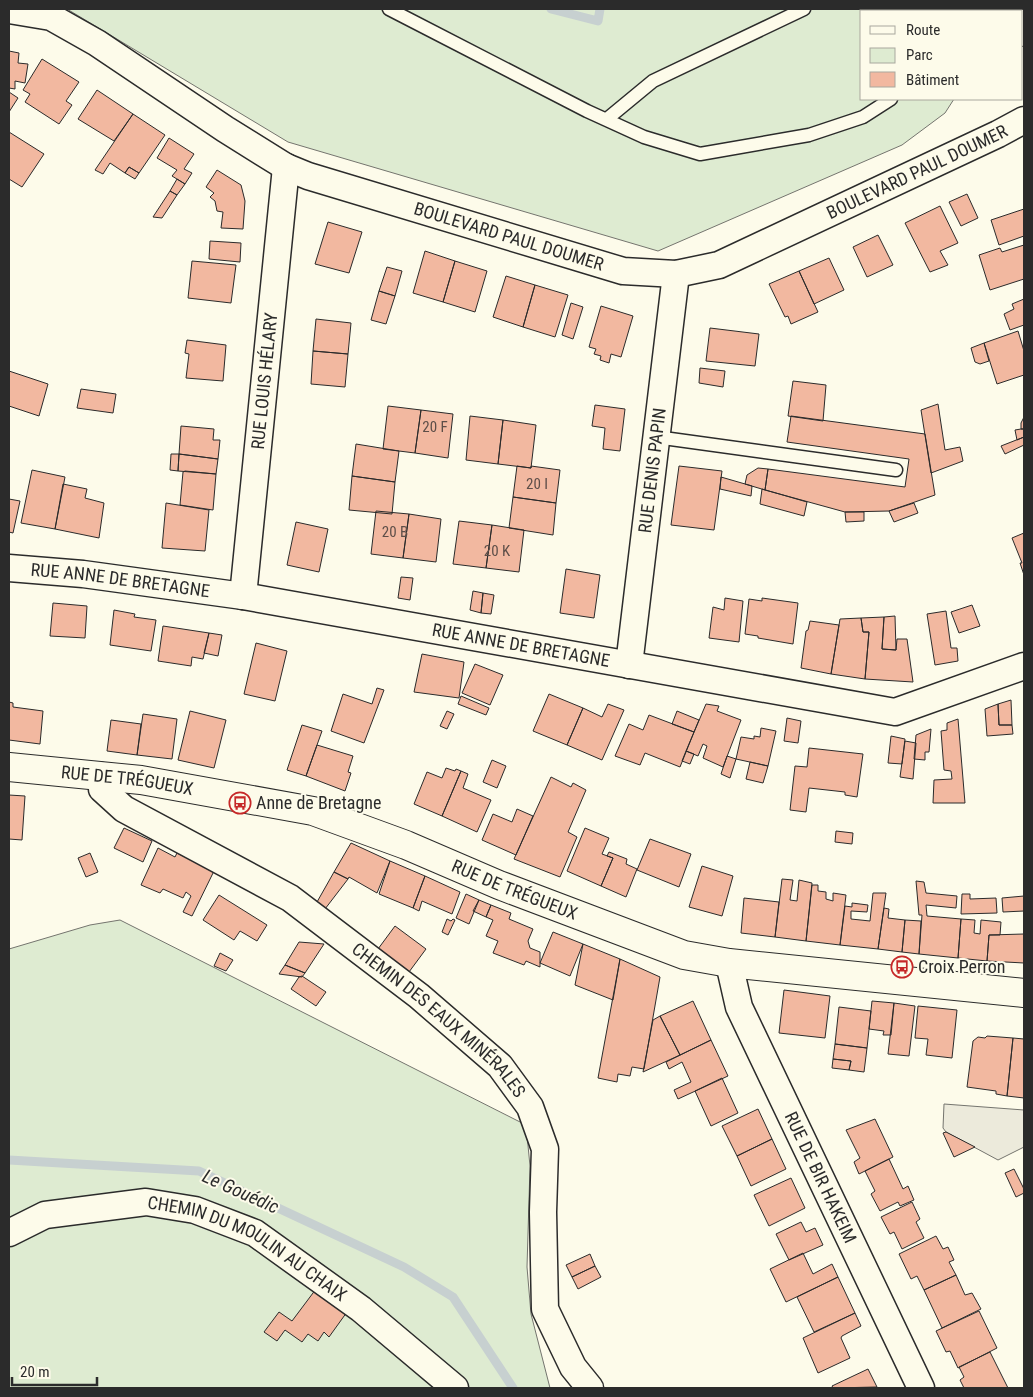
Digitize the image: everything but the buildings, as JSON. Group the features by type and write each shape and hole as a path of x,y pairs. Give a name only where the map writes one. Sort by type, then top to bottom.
{"main road":[{"name":"RUE DE TRÉGUEUX","path":"9,767 150,781 313,811 406,845 498,885 684,955 729,963 1024,993"}],"street":[{"name":"BOULEVARD PAUL DOUMER","path":"9,10 51,17 97,43 225,129 286,167 308,176 622,271 676,274 719,265 1024,120"},
{"name":"RUE LOUIS HÉLARY","path":"243,596 286,167"},
{"name":"RUE DENIS PAPIN","path":"629,665 676,274"},
{"name":"RUE ANNE DE BRETAGNE","path":"9,568 83,574 243,596 895,712 1024,666"},
{"name":"CHEMIN DES EAUX MINÉRALES","path":"102,776 102,789 124,809 290,898 419,996 500,1066 530,1107 545,1149 543,1212 545,1309 573,1367 590,1388"},
{"name":"RUE DE BIR HAKEIM","path":"729,963 739,1007 921,1388"},
{"name":"CHEMIN DU MOULIN AU CHAIX","path":"9,1233 45,1215 146,1202 195,1210 255,1233 361,1309 455,1388"}],"lane":[{"path":"389,9 606,120 644,137 700,154 809,136 863,117 889,100"},
{"path":"606,120 653,81 804,9"},
{"path":"656,437 896,470"}],"green space":[{"path":"67,9 939,9 860,10 860,100 953,100 945,113 902,145 658,251 288,142"},
{"path":"120,920 526,1125 530,1166 527,1267 531,1314 550,1388 9,1388 9,949 90,925"}],"shaded area":[{"path":"944,1104 1024,1110 1024,1147 998,1160 946,1132 943,1128"}],"waterway":[{"name":"Le Gouédic","path":"551,9 598,21 600,9"},
{"name":"Le Gouédic","path":"9,1160 199,1171 404,1267 453,1297 513,1388"}],"place":[{"name":"Anne de Bretagne","path":"240,803"},
{"name":"Croix Perron","path":"902,967"}]}
